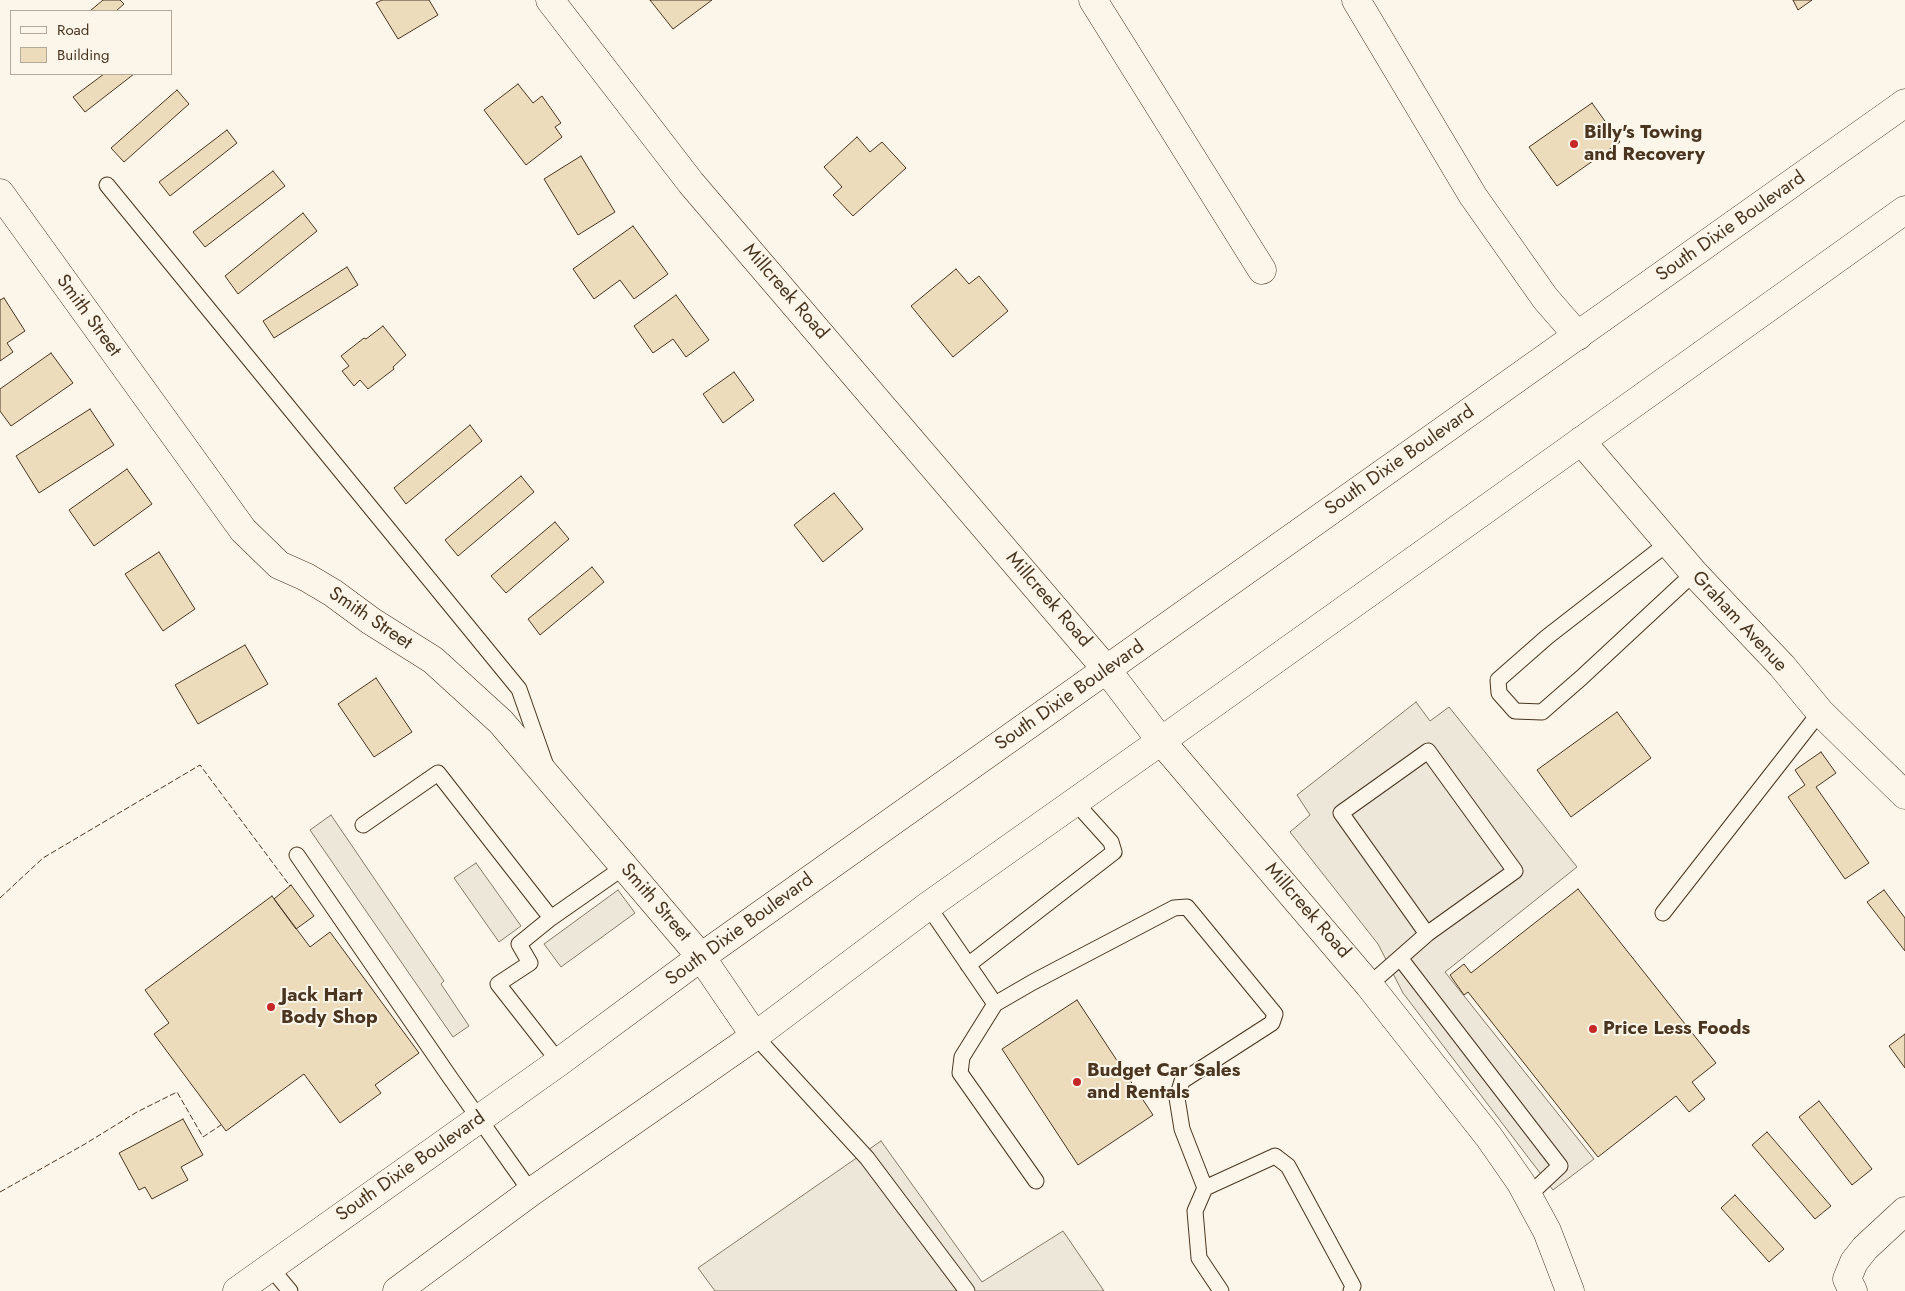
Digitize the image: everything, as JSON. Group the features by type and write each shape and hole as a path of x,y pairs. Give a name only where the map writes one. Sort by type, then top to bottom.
{"main road":[{"name":"Millcreek Road","path":"550,0 691,183 1108,670 1161,741 1369,985 1489,1138 1528,1196 1547,1231 1570,1291"},
{"path":"1356,0 1472,196 1545,298 1578,336"},
{"path":"1100,2 1262,270"},
{"name":"South Dixie Boulevard","path":"237,1291 480,1119 701,957 1905,103"},
{"name":"Smith Street","path":"0,193 243,530 279,564 306,576 370,621 433,660 501,722 701,957 755,1036"},
{"path":"397,1291 531,1192 755,1036 928,906 1905,210"},
{"name":"Graham Avenue","path":"1582,441 1694,573 1782,666 1820,712 1905,795"},
{"path":"1853,1291 1847,1279 1854,1262 1865,1248 1905,1211"}],"lane":[{"path":"107,185 519,689 551,781"},
{"path":"1668,543 1547,637 1498,680 1499,693 1515,711 1542,712 1694,573"},
{"path":"1663,914 1820,712"},
{"path":"1369,985 1428,934 1515,871 1428,751 1341,813 1428,934"},
{"path":"363,825 438,773 551,918"},
{"path":"968,965 1114,852 1111,842 1074,802"},
{"path":"297,855 531,1192"},
{"path":"559,1062 498,984 530,963 519,944 551,918 624,867"},
{"path":"928,906 995,1004"},
{"path":"1036,1181 960,1073 962,1057 995,1004 1174,908 1188,907 1275,1014 1272,1023 1182,1081 1177,1098 1182,1129 1205,1188"},
{"path":"1400,958 1560,1166 1528,1196"},
{"path":"755,1036 867,1158 967,1291"},
{"path":"1221,1291 1200,1258 1195,1211 1205,1188 1275,1156 1288,1166 1352,1286 1351,1291"},
{"path":"270,1267 290,1291"}],"shaded area":[{"path":"1416,702 1430,721 1449,707 1577,867 1445,972 1594,1159 1553,1190 1403,993 1378,944 1290,832 1310,815 1297,795"},
{"path":"331,815 444,981 441,984 469,1026 453,1037 310,830"},
{"path":"476,863 521,926 499,942 454,878"},
{"path":"618,890 635,913 561,967 544,944"},
{"path":"881,1141 982,1282 1063,1231 1104,1291 715,1291 698,1268"}],"building":[{"path":"103,0 120,0 124,4 117,10 91,10"},
{"path":"382,0 429,0 438,15 398,39 376,3"},
{"path":"650,0 712,0 673,29"},
{"path":"1793,0 1812,0 1798,10"},
{"path":"103,75 133,75 85,112 73,97"},
{"path":"518,84 533,103 542,96 561,123 555,127 562,137 526,165 484,110"},
{"path":"177,90 189,104 124,162 111,148"},
{"name":"Billy's Towing and Recovery","path":"1592,103 1620,142 1557,186 1529,147"},
{"path":"227,130 237,143 170,196 159,182"},
{"path":"857,137 870,152 882,142 906,168 853,216 833,195 842,187 824,167"},
{"path":"581,156 615,212 578,235 544,179"},
{"path":"273,171 285,186 205,247 193,232"},
{"path":"303,213 317,231 238,294 225,276"},
{"path":"633,226 668,274 634,299 620,280 594,299 573,269"},
{"path":"347,267 358,285 274,338 263,321"},
{"path":"956,269 969,284 979,276 1008,311 953,357 911,306"},
{"path":"676,295 709,340 686,357 673,339 653,353 634,326"},
{"path":"4,298 25,331 7,343 13,352 0,361 0,300"},
{"path":"383,326 406,355 393,367 394,369 368,389 360,380 354,386 342,371 349,366 341,356"},
{"path":"51,353 73,383 11,426 0,411 0,389"},
{"path":"734,372 754,400 723,423 703,394"},
{"path":"90,409 114,445 39,493 16,456"},
{"path":"470,425 482,441 406,504 394,488"},
{"path":"127,469 152,504 94,546 69,510"},
{"path":"521,476 534,492 458,556 445,540"},
{"path":"834,493 863,529 823,562 794,525"},
{"path":"555,522 569,539 506,593 491,576"},
{"path":"159,552 195,609 163,631 125,574"},
{"path":"592,567 604,582 540,635 528,619"},
{"path":"245,645 268,684 198,724 175,685"},
{"path":"376,678 412,732 374,757 338,704"},
{"path":"1617,712 1651,758 1571,817 1537,770"},
{"path":"1821,752 1836,773 1816,787 1869,863 1845,879 1788,797 1805,785 1795,770"},
{"path":"291,885 314,916 296,929 274,899"},
{"name":"Price Less Foods","path":"1578,889 1716,1063 1692,1082 1705,1099 1689,1112 1676,1096 1598,1157 1468,992 1464,995 1450,975 1464,964 1471,973"},
{"path":"1884,890 1905,918 1905,951 1867,902"},
{"name":"Jack Hart Body Shop","path":"272,896 310,947 330,932 419,1053 375,1085 381,1093 340,1123 304,1074 226,1131 154,1034 169,1023 145,990"},
{"name":"Budget Car Sales and Rentals","path":"1077,1000 1153,1115 1078,1165 1002,1049"},
{"path":"1905,1034 1905,1068 1889,1046"},
{"path":"1819,1101 1872,1169 1852,1185 1799,1117"},
{"path":"183,1119 203,1155 181,1167 188,1180 152,1199 145,1187 139,1190 119,1153"},
{"path":"1767,1132 1831,1206 1815,1219 1752,1145"},
{"path":"1735,1195 1784,1249 1769,1262 1721,1208"}],"fence":[{"path":"0,898 43,858 200,765 290,886"},
{"path":"0,1192 137,1112 177,1092 203,1137 221,1125"}],"place":[{"name":"Billy's Towing and Recovery","path":"1574,144"},
{"name":"Jack Hart Body Shop","path":"271,1007"},
{"name":"Price Less Foods","path":"1593,1029"},
{"name":"Budget Car Sales and Rentals","path":"1077,1082"}]}
